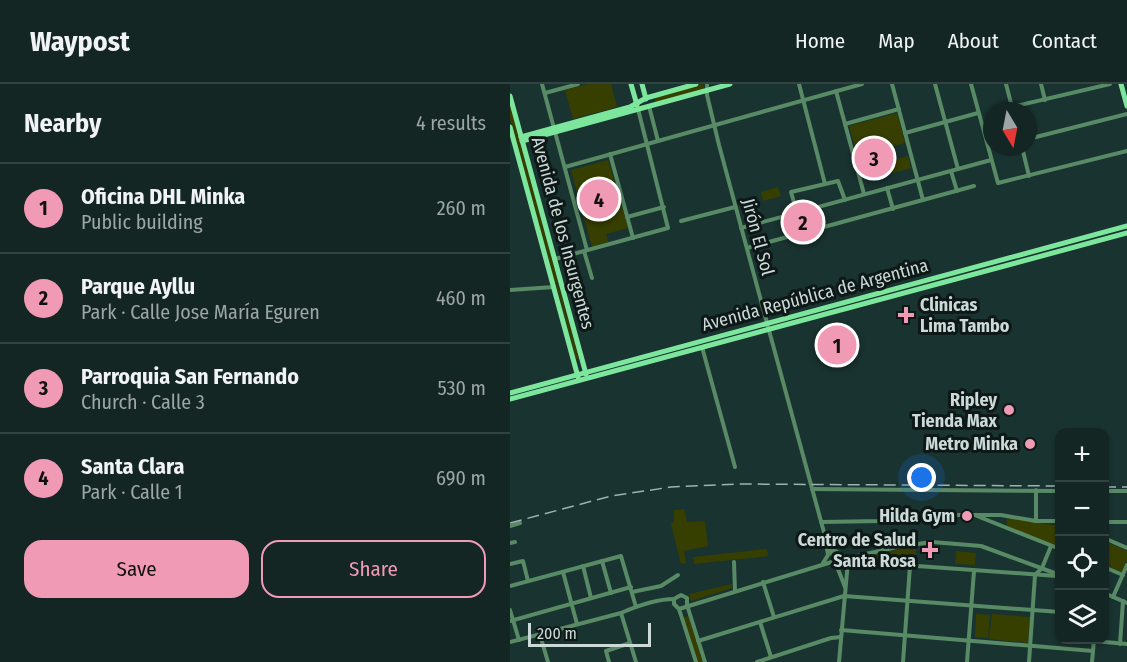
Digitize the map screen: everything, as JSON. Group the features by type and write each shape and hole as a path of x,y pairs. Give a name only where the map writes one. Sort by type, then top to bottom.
{"main road":[{"path":"631,84 638,107"},
{"path":"642,84 649,106"},
{"path":"638,107 646,98 696,84"},
{"path":"522,139 649,106 707,87 730,84"},
{"path":"1121,84 1127,106"},
{"name":"Avenida de los Insurgentes","path":"510,96 586,375"},
{"name":"Avenida de los Insurgentes","path":"510,127 579,377"},
{"name":"Avenida República de Argentina","path":"586,375 702,347 768,326 1127,226"},
{"name":"Avenida República de Argentina","path":"510,399 586,375 1127,232"},
{"name":"Avenida República de Argentina","path":"510,393 579,377"}],"street":[{"path":"542,84 565,166 592,278"},
{"path":"545,93 577,84"},
{"path":"799,84 825,184"},
{"path":"565,166 862,84"},
{"path":"892,84 923,200"},
{"path":"935,84 958,169"},
{"path":"971,84 997,182 1127,151"},
{"path":"1006,84 1011,102"},
{"path":"1041,84 1045,100"},
{"path":"1037,102 1110,84"},
{"name":"Jirón El Sol","path":"707,87 714,125 735,207 821,522 845,587"},
{"path":"836,91 864,194"},
{"path":"649,106 658,141"},
{"path":"555,259 668,228 638,107"},
{"path":"845,124 899,109"},
{"path":"905,133 978,113"},
{"path":"1037,137 1127,114"},
{"path":"610,154 633,238"},
{"path":"1024,156 1029,176"},
{"path":"741,228 990,160"},
{"path":"951,171 957,191"},
{"path":"796,213 791,192 839,181 844,200"},
{"path":"747,248 974,186"},
{"path":"887,188 893,208"},
{"path":"627,217 664,207"},
{"path":"681,221 735,207"},
{"path":"510,290 554,287"},
{"path":"702,347 735,467"},
{"path":"812,489 1055,490"},
{"path":"1036,490 1036,521"},
{"path":"1109,491 1127,491"},
{"path":"821,522 882,521 901,515 1006,516 1036,521 1055,521"},
{"path":"974,515 1055,548"},
{"path":"1004,527 1001,519 1006,516"},
{"path":"1109,522 1127,522"},
{"path":"510,526 520,523"},
{"name":"Jirón El Sol","path":"821,565 828,555 825,536"},
{"path":"1109,540 1127,548"},
{"path":"679,609 835,561 924,542 981,546 1055,573"},
{"path":"1029,662 1035,575 1042,568 1051,546"},
{"path":"830,548 847,559 974,571 1055,575"},
{"path":"510,586 622,557 636,607"},
{"path":"839,662 847,559"},
{"path":"510,564 523,561 528,581"},
{"path":"602,561 611,593"},
{"path":"734,562 735,591"},
{"path":"1113,597 1127,565"},
{"path":"583,566 591,598"},
{"path":"903,662 910,566"},
{"path":"1109,569 1123,575"},
{"path":"967,662 974,571"},
{"path":"564,572 577,624"},
{"path":"511,620 611,593 661,586 678,574"},
{"path":"763,582 774,617"},
{"path":"510,642 684,595 688,599 687,605 705,662"},
{"path":"698,641 844,596 1055,612"},
{"path":"1109,596 1125,602 1120,644"},
{"path":"674,599 696,662"},
{"path":"510,610 511,620 519,640"},
{"path":"621,613 636,662"},
{"path":"760,622 771,659"},
{"path":"841,630 1093,651"},
{"path":"540,635 548,662"},
{"path":"757,662 831,638 841,637"},
{"path":"1109,642 1127,644"},
{"path":"609,662 606,651 630,643"},
{"path":"1092,662 1094,644"}],"green space":[{"path":"588,84 611,84 617,107 573,119 565,90"},
{"path":"703,84 704,89 656,103 654,97"},
{"path":"510,106 558,282 555,283 510,119"},
{"path":"897,113 905,143 858,156 849,126"},
{"path":"908,156 911,168 869,180 865,168"},
{"path":"608,160 628,228 606,234 608,242 592,247 571,170"},
{"path":"778,187 781,196 763,201 761,192"},
{"path":"811,211 815,227 795,232 790,216"},
{"path":"556,284 558,284 579,359 576,359"},
{"path":"684,509 687,522 705,521 708,546 684,551 686,563 681,564 671,524 674,522 674,510"},
{"path":"1008,518 1055,525 1055,545 1007,526"},
{"path":"1109,543 1127,551 1127,560 1122,572 1109,567"},
{"path":"916,546 915,564 862,560 862,557"},
{"path":"767,549 768,556 694,564 693,557"},
{"path":"956,551 976,553 975,565 955,564"},
{"path":"732,584 732,588 691,601 689,594"},
{"path":"976,614 990,615 988,638 975,637"},
{"path":"992,614 1030,617 1028,643 989,639"},
{"path":"688,616 703,662 697,662 683,618"}],"railway":[{"path":"510,523 611,496 671,487 740,484 1055,486"},
{"path":"1109,487 1127,487"}],"place":[{"name":"Parroquia San Fernando","path":"874,158"},
{"name":"Santa Clara","path":"599,199"},
{"name":"Parque Ayllu","path":"803,222"},
{"name":"Clinicas Lima Tambo","path":"906,315"},
{"name":"Oficina DHL Minka","path":"837,345"},
{"name":"Ripley Tienda Max","path":"1009,410"},
{"name":"Metro Minka","path":"1030,444"},
{"name":"Hilda Gym","path":"967,516"},
{"name":"Centro de Salud Santa Rosa","path":"930,550"}]}
